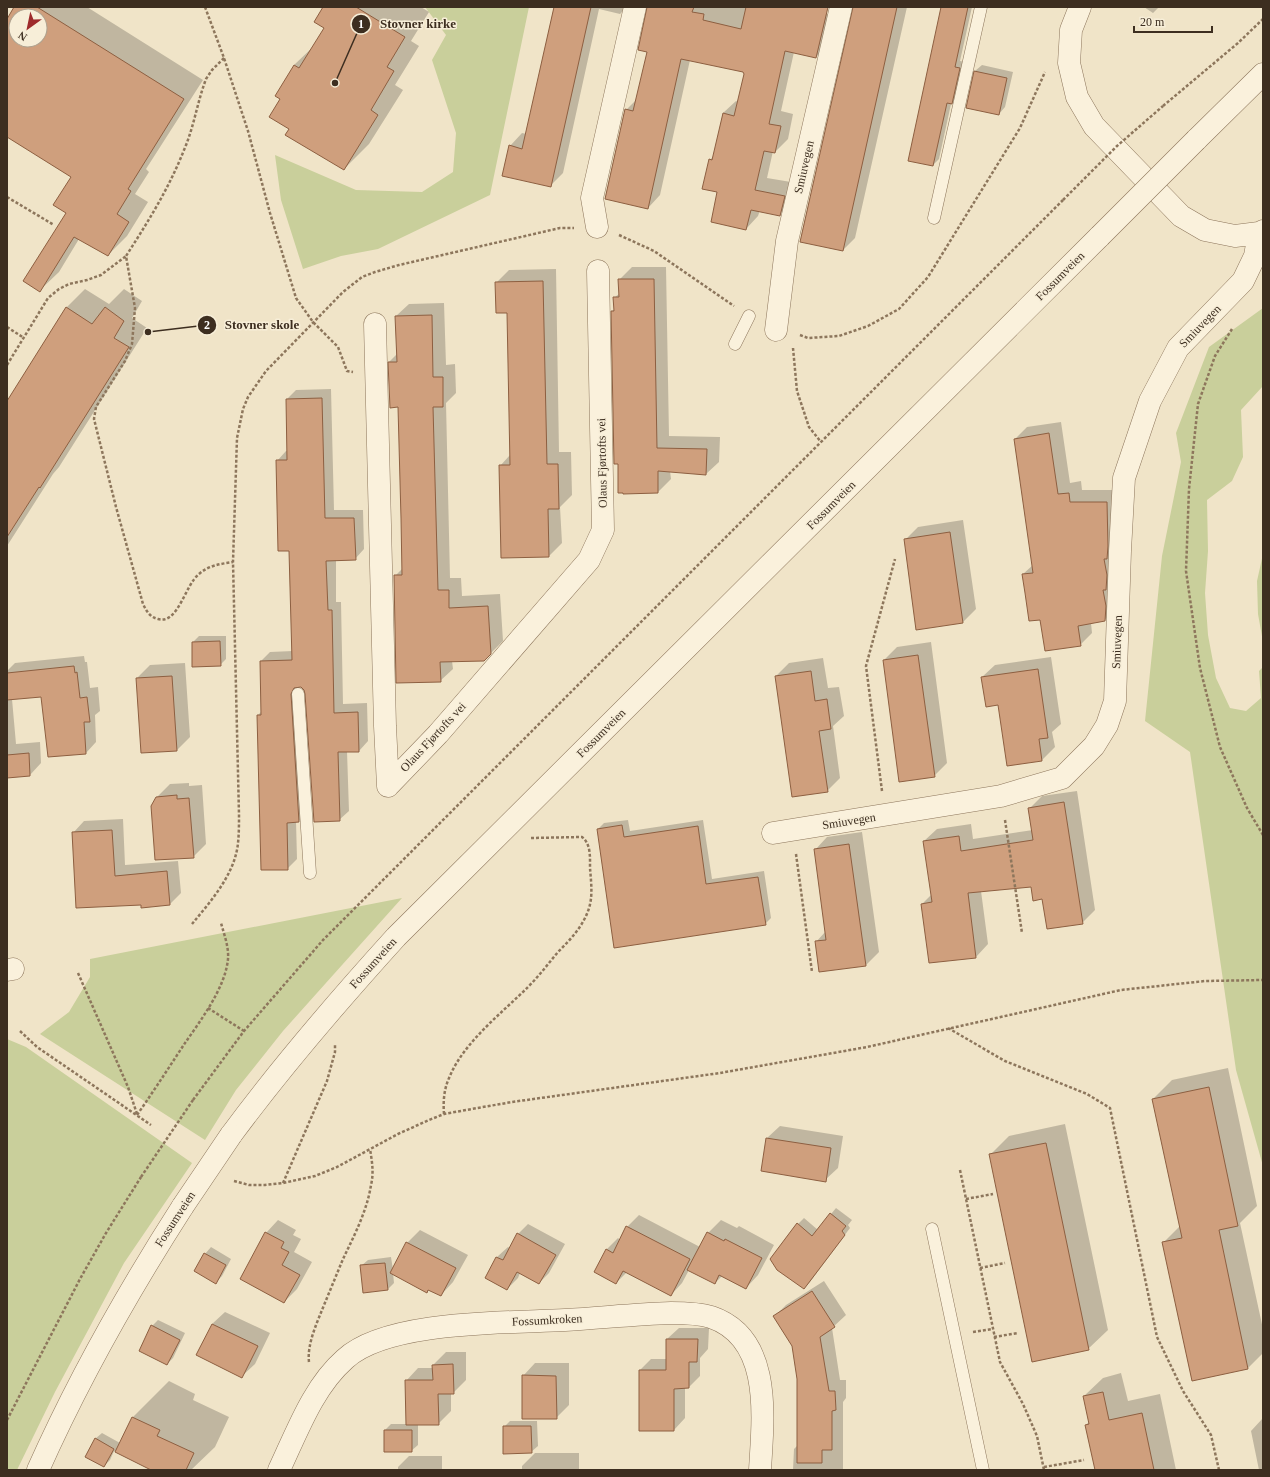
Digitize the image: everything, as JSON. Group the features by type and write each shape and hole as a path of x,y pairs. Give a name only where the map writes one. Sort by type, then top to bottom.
{"street":[{"path":"597,227 592,198 635,7"},
{"name":"Smiuvegen","path":"784,332 787,241 841,7"},
{"name":"Smiuvegen","path":"783,832 1001,796 1062,778 1094,746 1107,725 1115,701 1124,478 1150,401 1178,348 1243,281 1259,260 1261,232 1235,236 1205,230 1181,216 1094,126 1078,97 1069,64 1071,30 1080,7"},
{"name":"Fossumveien","path":"38,1470 73,1395 154,1252 231,1135 322,1020 396,937 1263,74"},
{"name":"Olaus Fjørtofts vei","path":"375,324 385,726 388,786 438,734 589,560 603,530 598,271"},
{"name":"Fossumkroken","path":"279,1470 303,1419 322,1385 346,1357 359,1348 400,1334 457,1326 671,1312 711,1317 727,1325 741,1336 751,1351 759,1374 761,1400 760,1470"}],"lane":[{"path":"934,218 981,7"},
{"path":"735,344 749,316"},
{"path":"298,694 310,873"},
{"path":"932,1229 983,1470"}],"path":[{"path":"205,7 224,58 248,131 270,213 292,286 301,307 338,347 348,372 376,371"},
{"path":"7,1420 80,1279 106,1233 141,1177 193,1100 244,1032 323,940 1117,146 1227,52 1263,19"},
{"path":"7,364 48,298 59,289 69,284 101,275 126,256 170,182 184,150 206,79 217,64 224,58"},
{"path":"821,442 809,427 797,391 784,332 808,338 839,336 868,326 899,309 928,277 1020,128 1047,69 1069,64"},
{"path":"7,197 54,225"},
{"path":"192,924 213,899 225,880 234,862 238,844 240,815 233,562 237,438 243,409 248,396 266,371 353,283 362,277 375,272 560,228 597,227 654,251 749,316"},
{"path":"126,256 135,308 132,344 125,361 96,407 94,419 116,507 143,604 148,613 156,618 163,620 169,618 177,611 188,586 197,575 209,567 233,562"},
{"path":"1235,324 1216,356 1198,404 1189,489 1186,571 1200,668 1220,747 1247,808 1263,835"},
{"path":"7,327 24,338"},
{"path":"885,815 866,666 895,559"},
{"path":"1001,796 1022,933"},
{"path":"783,832 812,972"},
{"path":"444,1114 443,1099 450,1075 462,1056 482,1031 529,986 576,933 590,906 590,852 587,841 582,837 533,838 529,836"},
{"path":"137,1115 208,1008 221,982 228,957 221,922"},
{"path":"78,973 128,1087 137,1115"},
{"path":"234,1181 249,1184 283,1183 315,1176 398,1134 444,1114 512,1102 720,1073 866,1047 1121,990 1205,981 1263,980"},
{"path":"208,1008 244,1032"},
{"path":"947,1028 1005,1061 1087,1094 1110,1108 1157,1338 1183,1391 1211,1435 1218,1470"},
{"path":"20,1031 37,1047 151,1125"},
{"path":"283,1183 327,1081 336,1044"},
{"path":"316,1328 338,1272 359,1226 367,1202 373,1175 370,1149"},
{"path":"960,1170 1000,1362 1023,1404 1037,1436 1044,1469 1084,1460"},
{"path":"966,1199 992,1194"},
{"path":"980,1268 1006,1263"},
{"path":"969,1333 993,1329"},
{"path":"994,1337 1018,1333"}],"green space":[{"path":"425,7 529,7 490,195 378,249 341,256 303,269 281,200 275,155 356,190 422,192 453,172 456,133 432,60 446,35"},
{"path":"1263,308 1263,386 1241,410 1243,457 1232,481 1207,500 1208,551 1205,593 1208,635 1216,678 1230,708 1246,711 1261,698 1259,671 1263,667 1263,1166 1236,1070 1190,752 1145,721 1162,556 1181,462 1176,433 1209,347"},
{"path":"1263,554 1263,642 1258,614 1257,581"},
{"path":"402,898 283,1031 236,1090 205,1140 40,1034 69,1012 90,977 90,959"},
{"path":"7,1039 26,1047 192,1163 124,1263 55,1392 17,1470 7,1470"}],"building":[{"path":"14,7 39,8 13,8"},
{"path":"323,7 356,7 405,37 387,67 394,71 371,110 378,115 344,170 285,135 289,129 269,117 280,99 275,96 294,65 299,68 324,28 314,22"},
{"path":"554,7 591,7 551,187 502,176 509,145 522,149"},
{"path":"647,7 694,7 692,12 704,14 703,20 741,29 746,7 828,7 816,58 785,51 769,124 781,126 775,153 764,151 755,190 785,196 780,216 751,210 746,230 711,222 717,192 702,189 709,159 712,160 723,113 734,116 744,74 743,72 681,59 648,209 605,199 625,109 633,111 647,52 638,50"},
{"path":"853,7 897,7 843,251 800,242"},
{"path":"941,7 968,7 955,67 960,68 952,104 947,103 933,166 908,161"},
{"path":"48,14 184,99 128,189 131,191 117,214 129,222 108,256 74,237 40,292 23,281 66,213 53,205 71,177 7,137 8,17 8,48 48,48"},
{"path":"974,71 1007,78 999,115 966,108"},
{"path":"618,279 654,279 657,448 707,449 706,475 658,471 658,493 618,493 618,464 614,464 611,311 614,311 613,297 619,297"},
{"path":"543,281 547,464 558,464 559,509 548,509 549,557 501,558 499,465 510,465 507,313 496,313 495,282"},
{"path":"66,307 92,324 105,307 124,321 114,338 129,347 40,488 39,487 7,537 7,401"},
{"path":"432,315 433,377 443,377 443,407 433,407 438,590 449,590 449,608 488,606 491,654 484,661 440,662 441,682 396,683 394,575 402,575 401,518 398,407 390,408 388,362 397,362 395,316"},
{"path":"322,398 325,518 354,518 356,560 326,561 328,610 332,610 334,713 358,712 359,752 338,752 340,821 314,822 305,694 301,687 294,688 291,694 299,822 287,823 288,870 261,870 257,715 261,715 260,661 292,660 289,551 278,551 276,460 287,460 286,399"},
{"path":"1049,433 1058,494 1069,493 1070,502 1107,502 1108,546 1107,559 1104,559 1107,575 1106,590 1103,590 1106,606 1105,621 1078,626 1081,646 1045,651 1040,620 1029,621 1022,574 1033,573 1014,439"},
{"path":"950,532 963,623 916,630 904,539"},
{"path":"220,641 221,666 192,667 192,642"},
{"path":"918,655 935,777 899,782 883,660"},
{"path":"74,666 75,673 77,672 80,698 87,697 90,722 84,722 86,754 48,757 41,697 7,700 7,673"},
{"path":"1038,669 1048,738 1039,739 1042,761 1007,766 998,705 986,707 981,677"},
{"path":"811,671 815,701 827,699 831,729 819,731 828,792 792,797 775,676"},
{"path":"172,676 177,751 141,753 136,678"},
{"path":"29,753 30,776 7,778 7,755"},
{"path":"177,795 177,799 189,798 194,858 155,860 151,806 156,797"},
{"path":"1064,802 1083,924 1047,929 1042,899 1033,901 1031,887 968,893 976,958 929,963 921,904 932,902 923,841 959,836 961,851 1033,840 1028,808"},
{"path":"622,825 624,837 698,826 706,884 758,877 766,925 614,948 597,829"},
{"path":"112,830 115,876 167,871 170,905 141,908 141,905 76,908 72,832"},
{"path":"849,844 866,966 819,972 815,941 826,940 814,849"},
{"path":"1209,1087 1238,1226 1219,1230 1248,1369 1192,1381 1162,1242 1182,1238 1152,1099"},
{"path":"766,1138 831,1148 826,1182 761,1171"},
{"path":"1046,1143 1089,1350 1032,1362 989,1154"},
{"path":"830,1213 846,1226 842,1231 845,1235 804,1289 777,1270 770,1259 797,1223 812,1236"},
{"path":"626,1226 690,1259 671,1296 623,1271 616,1284 594,1272 606,1249 613,1253"},
{"path":"265,1232 284,1242 281,1248 289,1252 282,1265 300,1275 284,1303 240,1279"},
{"path":"707,1232 724,1241 725,1239 762,1258 746,1289 719,1275 715,1284 687,1270"},
{"path":"517,1233 556,1255 539,1284 517,1272 507,1290 485,1278 496,1257 503,1260"},
{"path":"406,1242 456,1268 441,1296 428,1290 427,1293 390,1273"},
{"path":"204,1253 226,1265 216,1284 194,1271"},
{"path":"385,1263 388,1290 363,1293 360,1265"},
{"path":"812,1291 835,1327 820,1337 829,1391 835,1391 836,1410 832,1411 832,1450 822,1450 822,1463 797,1463 797,1379 792,1346 773,1316"},
{"path":"212,1324 258,1346 242,1378 196,1355"},
{"path":"151,1325 180,1340 167,1365 139,1351"},
{"path":"666,1339 698,1339 697,1362 689,1362 689,1388 674,1389 674,1431 639,1431 639,1370 666,1370"},
{"path":"453,1364 454,1394 438,1394 439,1425 406,1425 405,1380 433,1380 432,1365"},
{"path":"522,1375 556,1376 557,1419 522,1419"},
{"path":"1103,1392 1109,1420 1142,1413 1154,1470 1095,1470 1085,1425 1089,1424 1083,1396"},
{"path":"132,1417 160,1430 157,1436 194,1453 186,1470 151,1470 115,1452"},
{"path":"503,1426 531,1426 532,1453 503,1454"},
{"path":"384,1430 412,1430 412,1452 384,1452"},
{"path":"95,1438 114,1449 104,1467 85,1457"}],"place":[{"name":"Stovner kirke","path":"335,83"},
{"name":"Stovner skole","path":"148,332"}]}
